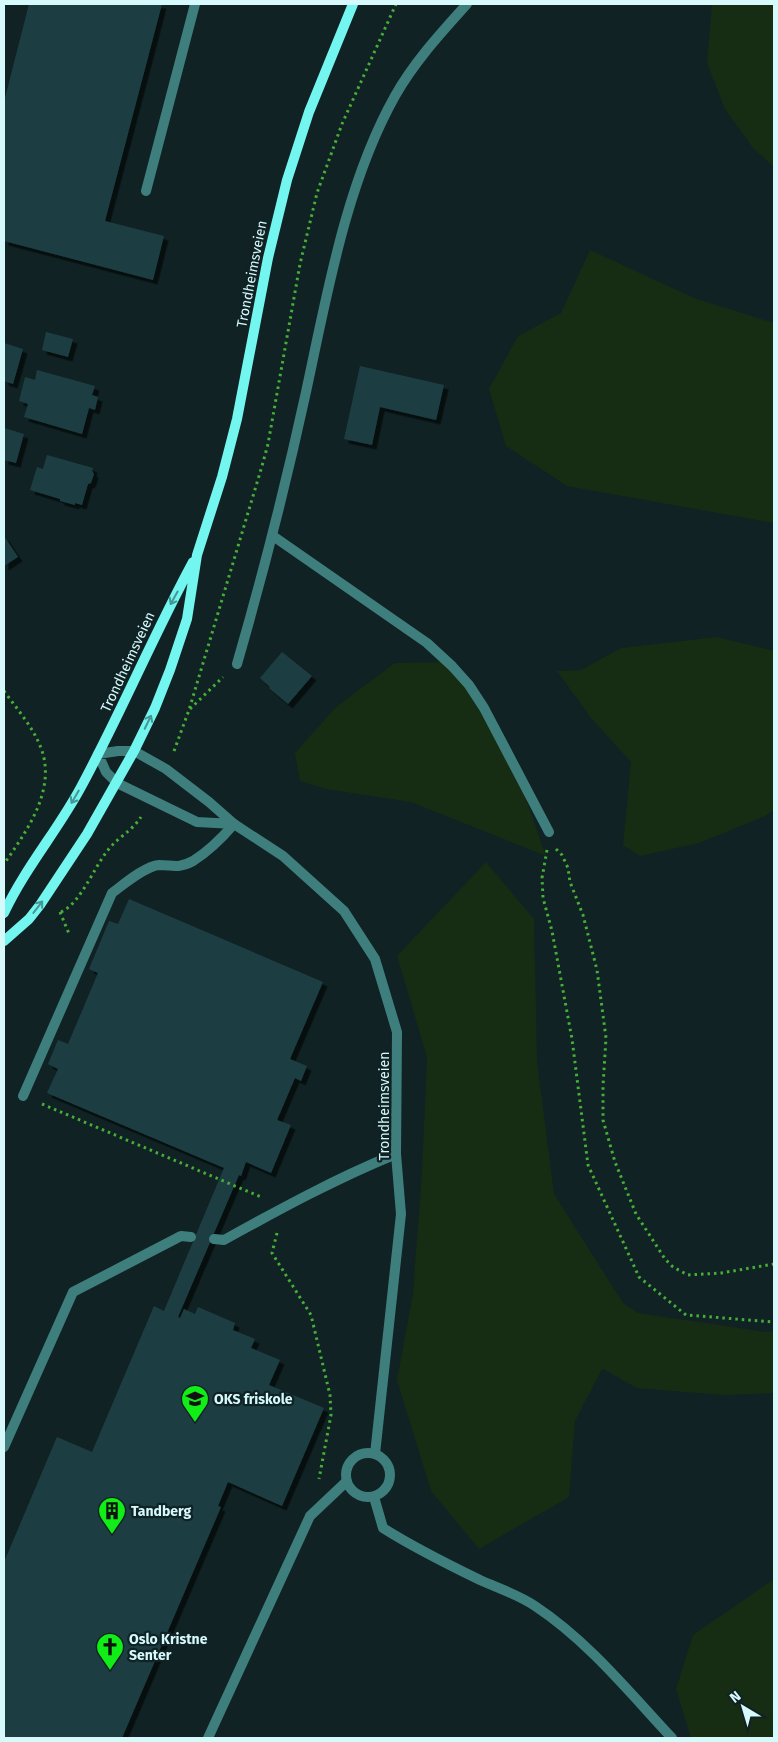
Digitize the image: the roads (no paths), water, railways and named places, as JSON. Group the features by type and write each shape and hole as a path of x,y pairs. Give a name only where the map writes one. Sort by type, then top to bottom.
{"main road":[{"name":"Trondheimsveien","path":"4,941 29,919 40,905 87,834 134,751 155,708 173,662 187,619 197,555 222,477 237,419 268,258 287,180 309,112 353,4"},
{"name":"Trondheimsveien","path":"4,913 16,888 62,820 98,754 126,699 165,614 197,555"}],"street":[{"path":"146,191 195,4"},
{"path":"237,664 273,536 329,291 357,184 377,132 395,96 416,65 466,4"},
{"path":"273,536 427,643 452,666 469,685 484,708 549,836"},
{"path":"134,751 118,750 98,754 106,772 117,784 197,822 234,824"},
{"name":"Trondheimsveien","path":"134,751 166,769 234,824 283,856 344,911 375,959 397,1032 396,1154 401,1214 376,1454"},
{"path":"23,1096 112,893 133,877 157,865 175,867 192,861 218,842 234,824"},
{"path":"214,1239 224,1240 284,1207 365,1167 396,1154"},
{"path":"4,1447 73,1292 181,1236 191,1237"},
{"path":"364,1452 376,1454 387,1463 390,1470 387,1486 374,1497 358,1495 352,1491 346,1482 346,1466 357,1455 364,1452"},
{"path":"208,1738 310,1516 346,1482"},
{"path":"374,1497 383,1528 468,1574 533,1604 553,1618 594,1655 672,1738"}],"place":[{"name":"OKS friskole","path":"195,1423"},
{"name":"Tandberg","path":"112,1535"},
{"name":"Oslo Kristne Senter","path":"110,1671"}]}
